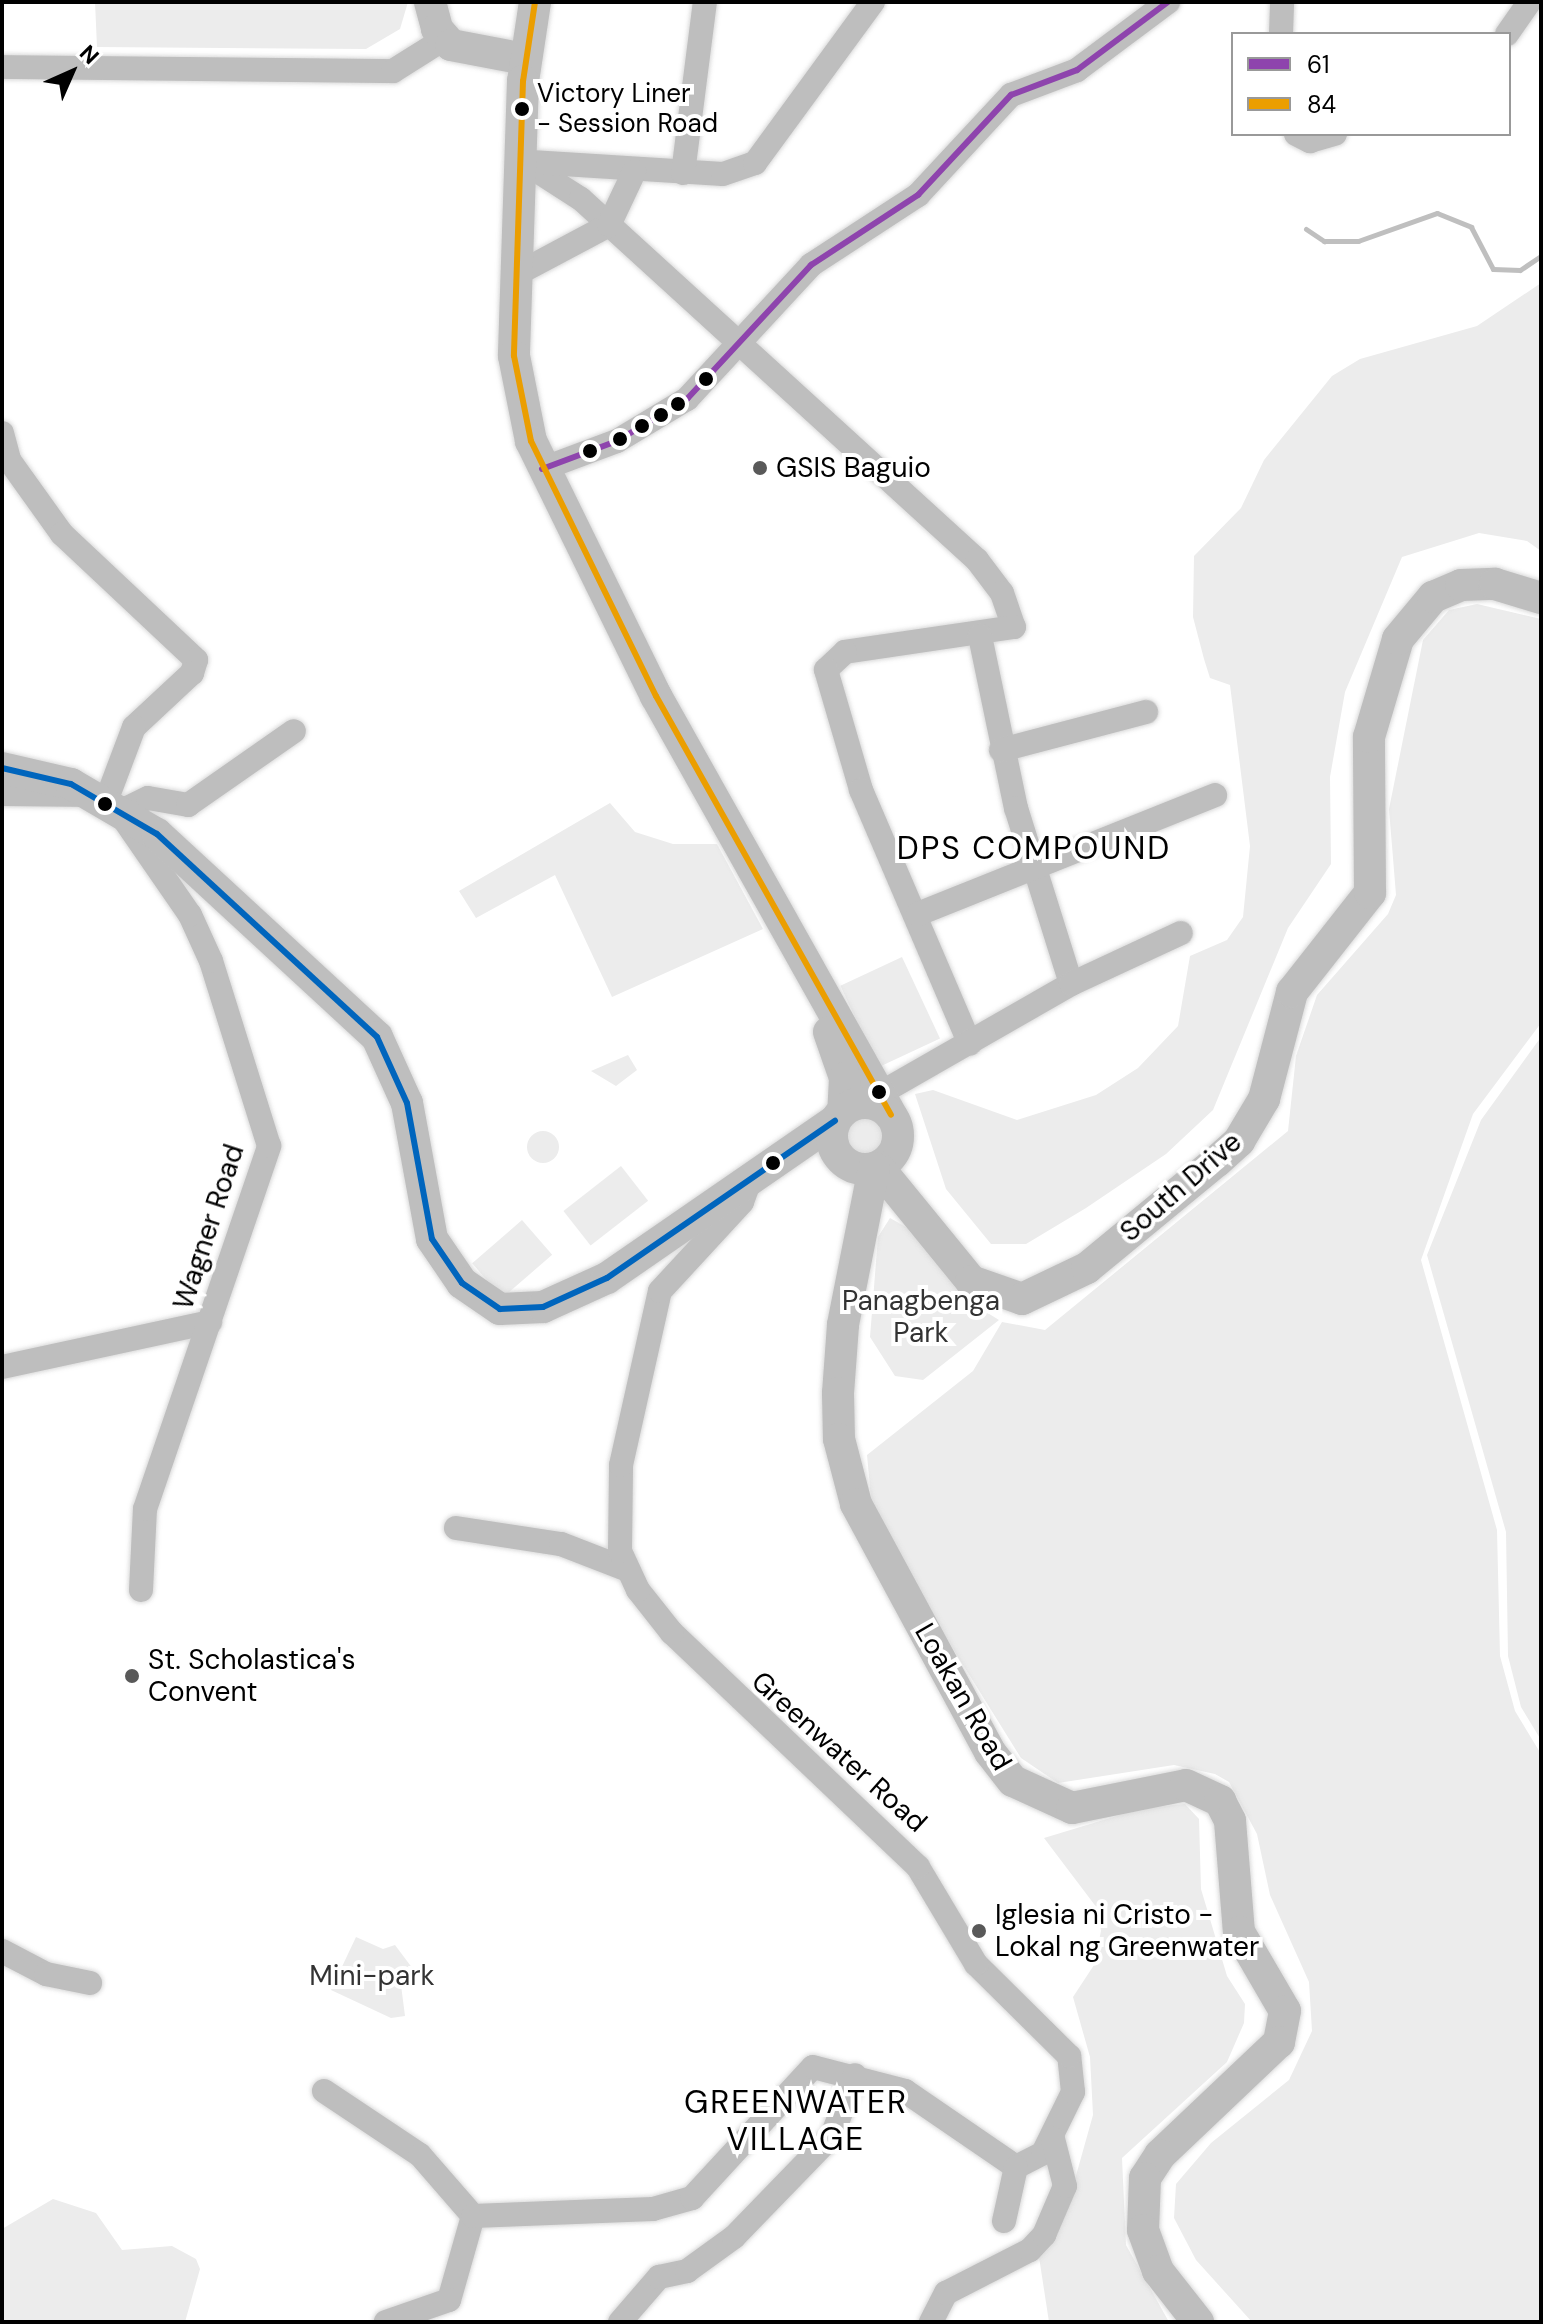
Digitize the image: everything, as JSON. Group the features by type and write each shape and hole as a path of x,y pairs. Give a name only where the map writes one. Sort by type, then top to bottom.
{"main road":[{"path":"430,2 444,39 515,66"},
{"path":"535,2 515,66 520,160 517,387 542,469 656,696 805,966 868,1111 896,1149 861,1165 760,1169"},
{"name":"South Drive","path":"868,1111 939,1236 971,1281 989,1291 1022,1299 1039,1295 1087,1268 1239,1141 1264,1099 1292,992 1370,893 1369,737 1398,639 1433,597 1461,585 1495,584 1541,598"},
{"path":"2,768 106,803 193,862 377,1037 407,1103 432,1239 479,1299 522,1310 568,1298 760,1169 868,1111"},
{"name":"Loakan Road","path":"868,1111 838,1393 845,1475 1001,1768 1057,1806 1088,1808 1193,1785 1215,1795 1228,1814 1234,1913 1274,1983 1285,2028 1145,2178 1143,2230 1158,2271 1198,2322"},
{"name":"South Drive","path":"861,1165 939,1236"}],"street":[{"path":"683,173 705,2"},
{"path":"520,160 634,172 723,174 755,163 873,2"},
{"path":"542,469 617,441 674,407 836,244 929,185 1011,95 1077,70 1168,2"},
{"path":"1281,32 1282,2"},
{"path":"1508,32 1529,2"},
{"path":"2,67 393,71 444,39"},
{"path":"1300,136 1310,141 1328,136"},
{"path":"520,160 609,225 987,570 1014,627 980,636 845,652 826,670 861,790 918,914 970,1044"},
{"path":"517,274 609,225 634,172"},
{"path":"2,433 9,460 62,534 196,660 186,679 134,727 106,803"},
{"path":"980,636 1001,750 1032,867 1071,984"},
{"path":"1001,750 1146,712"},
{"path":"2,794 106,803 148,798 188,805 294,731"},
{"path":"918,914 1215,795"},
{"name":"Wagner Road","path":"106,803 190,915 211,961 268,1138 266,1165 145,1509 141,1590"},
{"path":"868,1111 970,1044 1071,984 1181,933"},
{"name":"Greenwater Road","path":"760,1169 742,1202 665,1279 643,1343 621,1465 617,1530 628,1570 651,1608 728,1691 900,1845 976,1964 1062,2046 1075,2081 1053,2139 1036,2160 1016,2167"},
{"path":"2,1367 210,1322"},
{"path":"456,1528 561,1544 628,1570"},
{"path":"2,1951 46,1974 90,1983"},
{"path":"473,2216 674,2205 705,2188 813,2067 855,2075 905,2091 1016,2167 1004,2221"},
{"path":"620,2322 659,2277 687,2271 734,2237 832,2136 855,2075"},
{"path":"324,2091 420,2155 473,2216"},
{"path":"931,2322 954,2287 1030,2250 1044,2235 1065,2186 1053,2139"},
{"path":"386,2322 449,2300 473,2216"}],"green space":[{"path":"95,2 408,2 400,29 366,49 97,47"},
{"path":"1541,283 1541,551 1527,541 1479,533 1402,557 1345,692 1330,777 1331,864 1288,928 1213,1110 1166,1154 1086,1208 1026,1244 991,1244 946,1189 915,1094 933,1090 1017,1120 1096,1095 1138,1068 1178,1026 1190,956 1227,940 1243,917 1250,846 1230,685 1210,678 1204,659 1193,617 1194,556 1241,508 1264,460 1332,376 1360,359 1477,326"},
{"path":"1477,604 1541,619 1541,1023 1473,1114 1421,1260 1497,1530 1500,1656 1515,1711 1541,1754 1541,2322 1252,2322 1196,2260 1174,2218 1176,2184 1211,2143 1289,2080 1312,2031 1309,1982 1270,1895 1257,1834 1229,1782 1215,1774 1174,1765 1058,1783 1021,1758 873,1520 867,1455 973,1371 1002,1322 1045,1330 1288,1131 1296,1056 1317,995 1388,914 1396,895 1389,809 1423,640 1449,610"},
{"path":"610,803 635,832 673,844 717,844 763,929 612,997 555,875 476,918 459,891"},
{"path":"902,957 940,1039 878,1067 840,986"},
{"path":"1541,1037 1541,1740 1521,1707 1508,1656 1506,1532 1427,1255 1481,1120"},
{"path":"628,1055 637,1070 616,1086 591,1071"},
{"path":"863,1118 878,1124 884,1139 878,1154 863,1160 848,1154 842,1139 848,1124"},
{"path":"543,1131 554,1136 559,1147 554,1158 543,1163 532,1158 527,1147 532,1136"},
{"path":"621,1166 648,1201 591,1246 563,1211"},
{"name":"Panagbenga Park","path":"890,1218 913,1231 978,1307 999,1320 923,1380 895,1376 870,1337 878,1237"},
{"path":"522,1220 552,1255 502,1298 472,1263"},
{"path":"1185,1804 1199,1819 1201,1889 1227,1976 1245,2004 1244,2023 1227,2062 1122,2158 1126,2245 1169,2322 1049,2322 1039,2257 1070,2197 1093,2115 1090,2057 1073,1997 1094,1965 1101,1931 1097,1908 1044,1838 1143,1808"},
{"name":"Mini-park","path":"356,1937 383,1949 395,1945 416,1973 401,1985 405,2016 391,2018 331,1990"},
{"path":"53,2199 96,2213 122,2250 172,2246 196,2259 200,2269 185,2322 2,2322 2,2229"}],"waterway":[{"path":"1306,229 1324,241 1358,241 1437,213 1471,227 1493,269 1520,270 1541,256"}],"transit line":[{"name":"84","path":"535,2 523,81 514,356 531,441 656,696 891,1114"},
{"name":"61","path":"542,469 617,441 687,399 811,265 918,195 1011,95 1077,70 1168,2"},
{"path":"2,768 71,784 157,834 377,1037 407,1103 432,1239 462,1283 500,1309 543,1307 607,1278 835,1121"}],"place":[{"name":"Victory Liner - Session Road","path":"522,109"},
{"name":"GSIS Baguio","path":"760,468"},
{"name":"St. Scholastica's Convent","path":"132,1676"},
{"name":"Iglesia ni Cristo - Lokal ng Greenwater","path":"979,1931"}],"district":[{"name":"DPS COMPOUND","path":"1034,848"},
{"name":"GREENWATER VILLAGE","path":"796,2122"}]}
